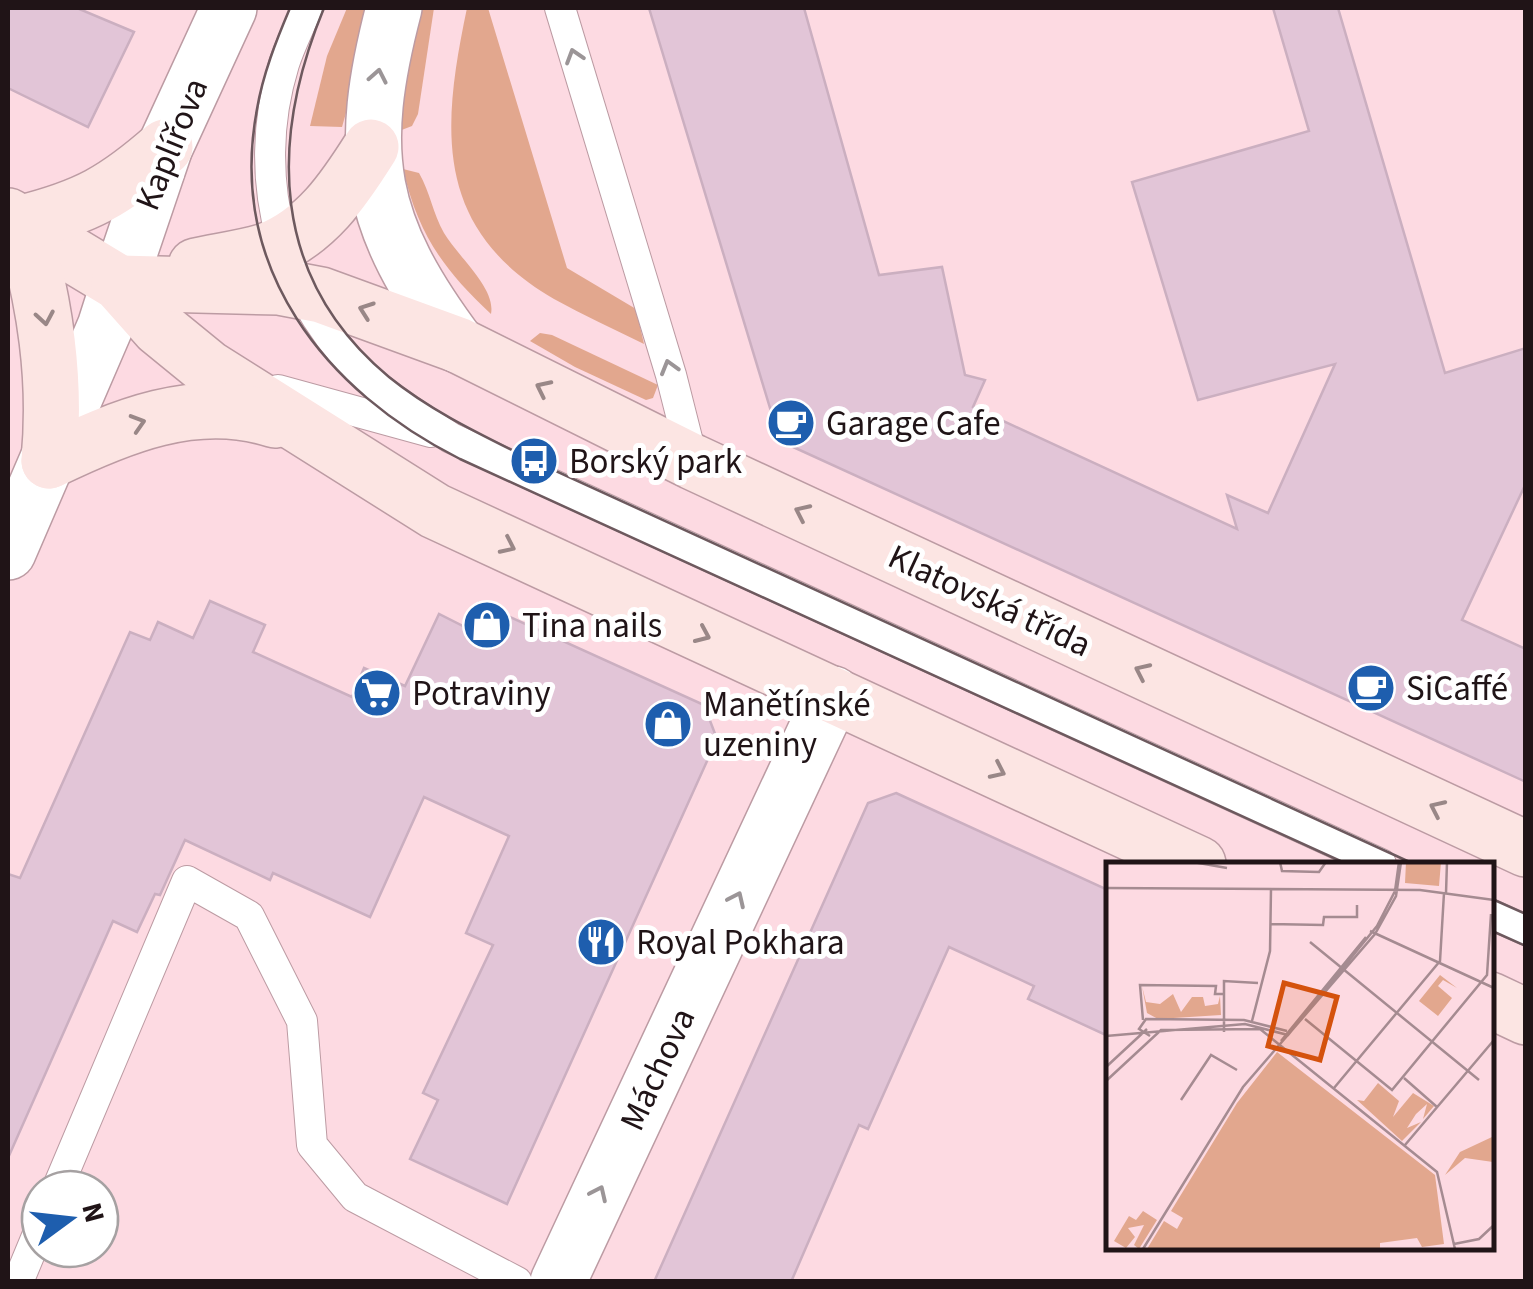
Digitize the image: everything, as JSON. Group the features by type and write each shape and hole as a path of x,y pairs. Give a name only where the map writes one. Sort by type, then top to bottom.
{"main road":[{"path":"15,220 74,210 124,184 164,147"},
{"path":"120,283 266,250 291,266 320,217 340,196 371,147"},
{"path":"15,220 120,283 159,328 208,368 434,511 1194,862"},
{"path":"15,220 47,324 52,375 49,461 146,420 201,410 257,414 311,432"},
{"name":"Klatovská třída","path":"291,266 358,306 458,344 693,462 1526,849"},
{"path":"1493,1001 1526,1017"}],"street":[{"name":"Kaplířova","path":"8,552 105,327 164,147 229,8"},
{"path":"371,147 374,93 394,8"},
{"name":"Klatovská třída","path":"371,147 380,201 398,253 425,300 458,344"},
{"name":"Máchova","path":"558,1282 833,694"}],"lane":[{"path":"308,8 284,64 273,117 270,162 274,208 291,266 332,340 375,384 451,438"},
{"path":"560,8 671,375 693,462"},
{"path":"208,368 311,401 451,438 1377,862"},
{"path":"65,1169 187,882 249,916 302,1021 312,1146 355,1196 517,1282"},
{"path":"1493,915 1526,930"}],"shaded area":[{"path":"347,8 376,8 342,127 310,126 327,56"},
{"path":"417,8 434,8 418,114 412,126 399,131"},
{"path":"467,8 488,8 567,268 636,309 644,344 554,299 514,271 485,240 466,207 455,172 451,134 453,94"},
{"path":"403,169 419,173 444,233 488,294 491,314 459,282 435,249 416,213"},
{"path":"540,333 552,335 658,385 653,398 646,400 530,341"}],"building":[{"path":"8,8 77,8 134,32 88,127 8,88"},
{"path":"649,8 804,8 879,275 942,267 965,375 985,380 973,407 1237,529 1227,495 1268,513 1335,364 1198,400 1132,182 1309,131 1273,8 1338,8 1445,373 1526,348 1526,483 1462,620 1526,649 1526,782 780,441"},
{"path":"210,601 265,625 253,652 352,697 364,668 405,686 439,614 467,628 479,603 704,705 717,739 507,1204 410,1159 438,1100 423,1093 493,945 466,933 509,836 424,797 370,917 273,873 270,880 185,840 160,895 155,894 137,932 113,921 8,1158 8,874 20,878 130,632 150,640 158,622 193,638"},
{"path":"896,793 1106,889 1106,1035 1028,999 1034,986 949,947 868,1129 859,1125 791,1282 654,1282 868,803"}],"tram line":[{"path":"290,8 270,58 257,109 252,167 257,222 272,272 297,318 329,361 367,398 411,431 460,459 1343,862"},
{"path":"324,8 294,108 289,157 291,205 302,252 321,296 350,338 389,377 477,433 534,461 1410,862"},
{"path":"1493,899 1526,914"},
{"path":"1493,931 1526,946"}],"place":[{"name":"Garage Cafe","path":"791,423"},
{"name":"Borský park","path":"534,461"},
{"name":"Tina nails","path":"487,625"},
{"name":"SiCaffé","path":"1371,688"},
{"name":"Potraviny","path":"377,693"},
{"name":"Manětínské uzeniny","path":"668,724"},
{"name":"Royal Pokhara","path":"601,942"}]}
